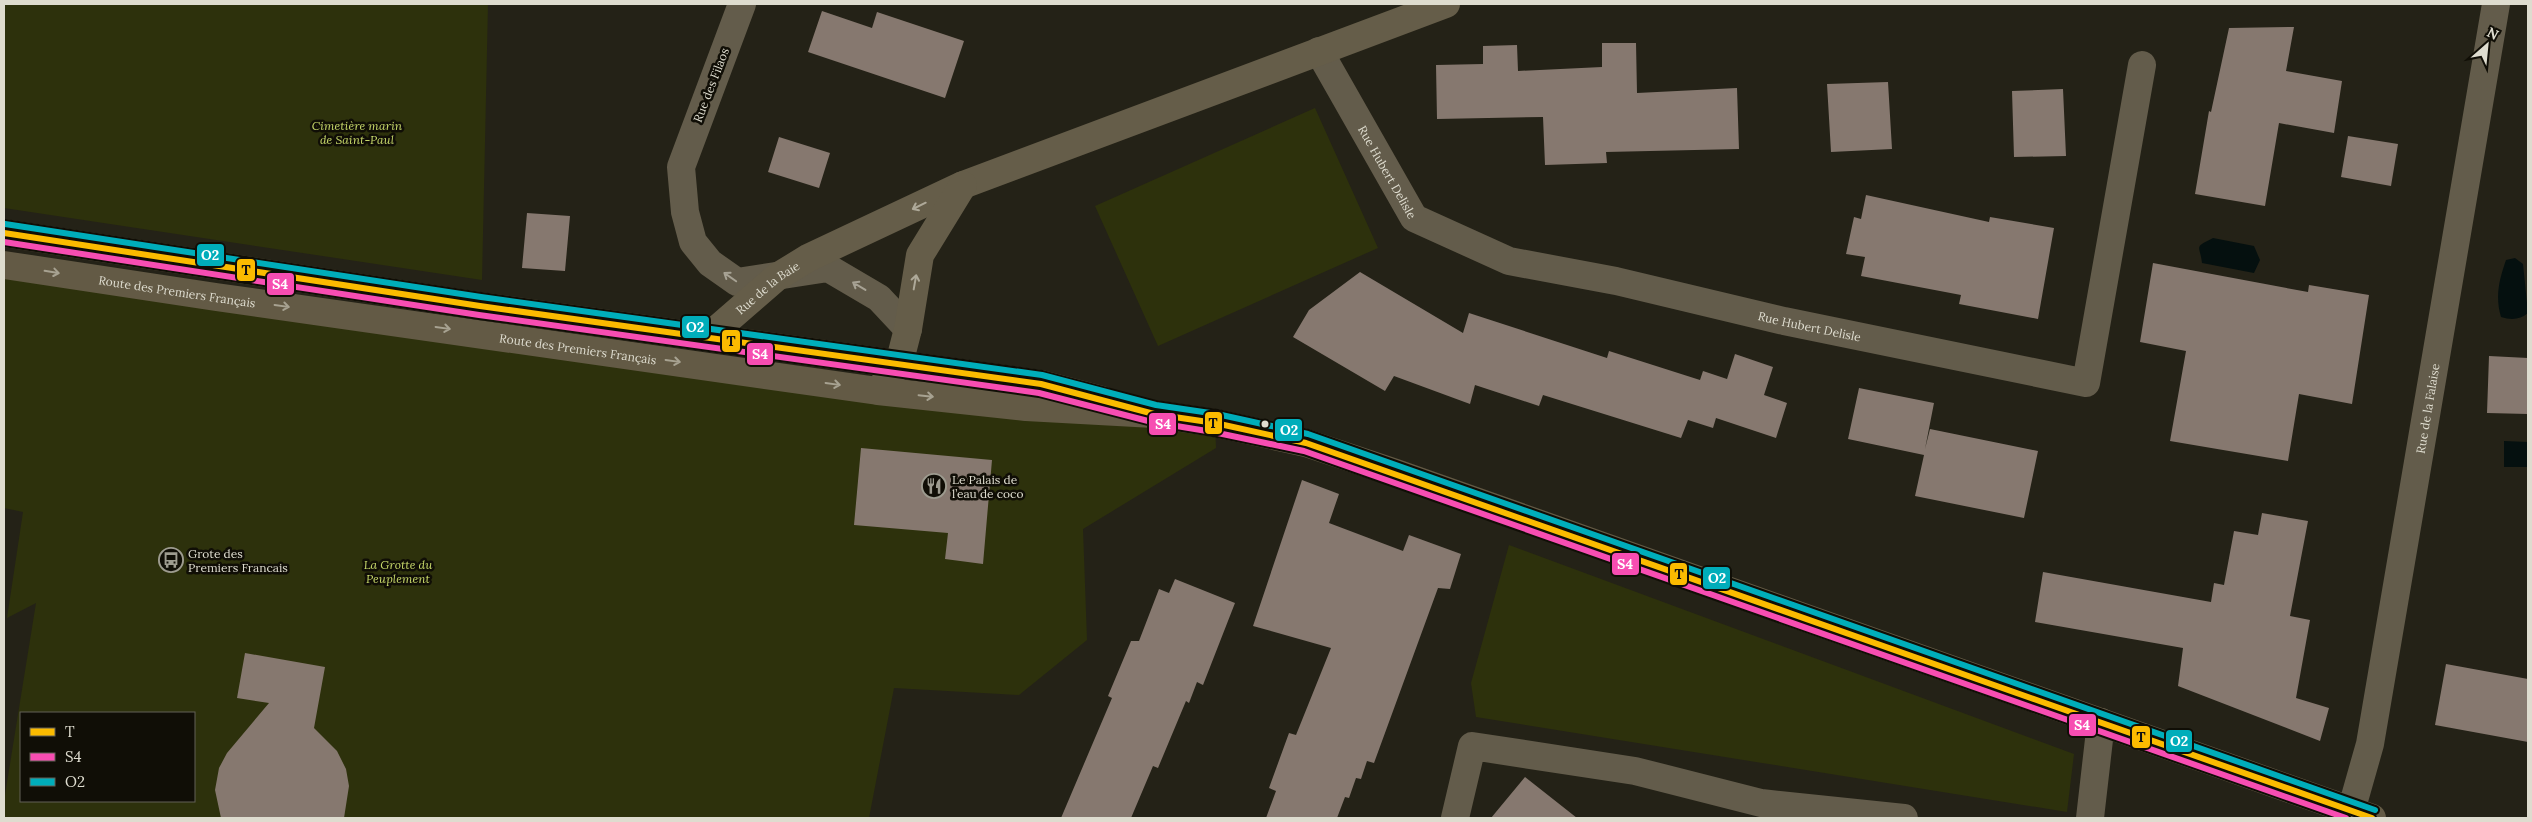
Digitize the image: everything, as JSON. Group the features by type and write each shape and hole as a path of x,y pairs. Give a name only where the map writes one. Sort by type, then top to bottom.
{"main road":[{"path":"777,277 808,258 963,185 1446,4"},
{"path":"878,391 898,364 908,329 920,255 963,185"},
{"name":"Route des Premiers Français","path":"4,233 470,304 1042,384 1154,414"},
{"name":"Route des Premiers Français","path":"4,265 878,391 1026,407 1154,414 1215,423 1315,446 2362,814"},
{"name":"Rue de la Baie","path":"709,336 777,277"}],"street":[{"name":"Rue des Filaos","path":"742,4 681,166 685,212 693,242 710,263 737,282 777,277"},
{"name":"Rue de la Falaise","path":"2362,814 2370,744 2496,4"},
{"name":"Rue Hubert Delisle","path":"1319,51 1414,218 1509,261 1616,282 1784,321 2086,383 2142,65"},
{"name":"Rue de la Baie","path":"777,277 828,268 879,298 908,329"},
{"path":"2090,818 2101,722"},
{"path":"1455,818 1472,746 1635,771 1761,803 1904,818"}],"green space":[{"name":"Cimetière marin de Saint-Paul","path":"4,4 488,4 482,280 4,208"},
{"path":"1315,108 1378,248 1158,346 1095,206"},
{"name":"La Grotte du Peuplement","path":"4,265 1215,423 1216,448 1083,529 1087,640 1019,695 894,688 869,818 4,818 4,801 36,603 7,618 23,512 4,508"},
{"path":"1509,545 2074,754 2067,812 1476,717 1471,683"}],"shaded area":[{"path":"2213,238 2254,246 2260,260 2254,273 2202,263 2199,248"},
{"path":"2515,258 2523,264 2528,313 2519,318 2508,319 2501,317 2498,302 2499,288 2506,260"},
{"path":"2504,441 2528,442 2528,467 2504,467"}],"building":[{"path":"822,11 872,28 877,12 964,41 945,98 808,52"},
{"path":"2294,27 2286,71 2342,81 2334,133 2279,123 2265,206 2195,194 2209,111 2211,112 2229,28"},
{"path":"1602,43 1636,43 1637,93 1737,88 1739,149 1606,152 1607,163 1545,165 1543,117 1437,119 1436,65 1483,64 1483,46 1517,45 1518,71 1602,67"},
{"path":"1888,82 1892,149 1831,152 1827,84"},
{"path":"2063,89 2066,156 2014,157 2012,91"},
{"path":"2348,136 2398,144 2391,186 2341,177"},
{"path":"779,137 830,153 819,188 768,172"},
{"path":"1866,195 1989,222 1990,217 2054,228 2038,319 1959,304 1961,295 1861,276 1865,257 1846,254 1854,217 1861,219"},
{"path":"527,213 570,216 565,271 522,268"},
{"path":"2153,263 2308,292 2309,285 2369,295 2352,404 2299,394 2288,461 2170,441 2186,351 2140,342"},
{"path":"1360,272 1463,333 1469,313 1607,358 1609,351 1700,380 1703,371 1727,379 1735,354 1773,367 1764,395 1787,403 1776,438 1716,418 1713,428 1688,420 1681,438 1543,395 1539,406 1475,385 1470,404 1394,376 1385,391 1293,337 1309,310"},
{"path":"2489,356 2528,358 2528,414 2487,413"},
{"path":"1859,388 1934,403 1925,449 1930,429 2038,451 2024,518 1915,496 1924,455 1848,439"},
{"path":"861,448 992,460 983,564 945,559 948,533 854,525"},
{"path":"1302,480 1339,494 1329,523 1403,551 1409,535 1461,554 1450,589 1438,588 1374,763 1367,761 1361,779 1356,778 1349,798 1345,797 1337,818 1266,818 1276,791 1269,788 1289,733 1296,735 1331,648 1253,626"},
{"path":"2262,513 2308,521 2290,616 2310,620 2296,698 2329,708 2320,741 2178,686 2183,648 2035,622 2043,572 2211,602 2214,583 2224,585 2234,531 2258,535"},
{"path":"1175,579 1235,603 1203,685 1197,682 1189,703 1186,701 1158,768 1153,766 1131,818 1061,818 1112,698 1108,696 1131,641 1139,641 1159,589 1169,593"},
{"path":"245,653 325,667 314,728 337,751 346,769 349,786 344,818 221,818 215,790 219,768 227,753 269,703 237,698"},
{"path":"2446,664 2528,679 2528,742 2435,725"},
{"path":"1525,777 1577,818 1491,818"}],"transit line":[{"name":"O2","path":"5,224 481,297 1042,375 1156,405 1217,414 1308,434 2375,810"},
{"name":"T","path":"4,233 480,306 1041,384 1154,414 1215,423 1306,443 2372,818"},
{"name":"S4","path":"4,242 479,315 1039,393 1152,422 1213,432 1304,451 2346,818"}],"place":[{"name":"Le Palais de l’eau de coco","path":"934,486"},
{"name":"Grote des Premiers Francais","path":"171,560"}]}
